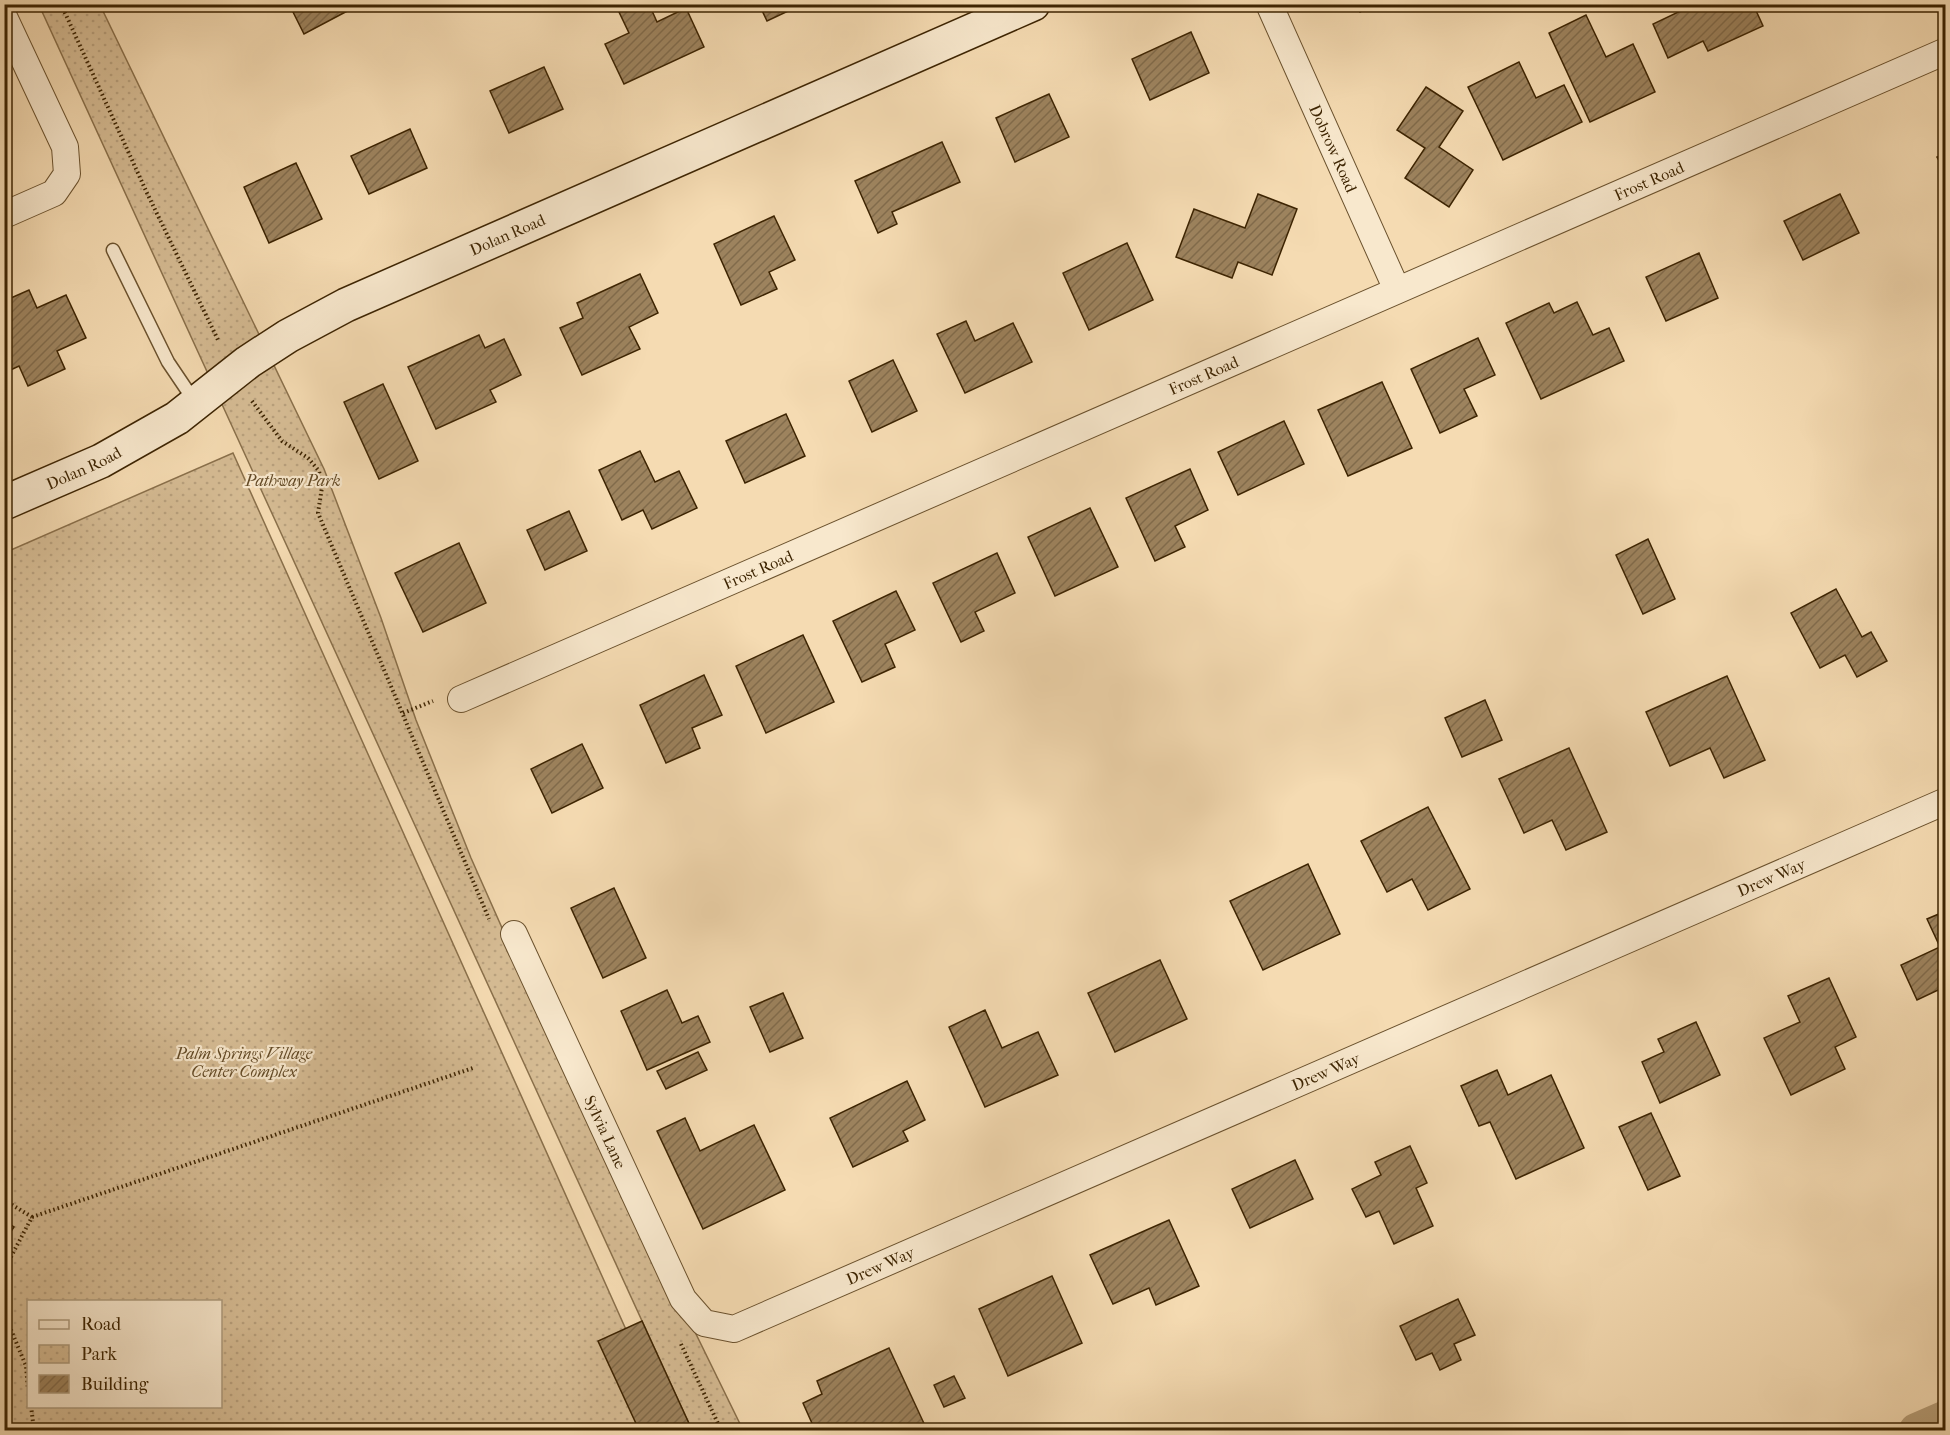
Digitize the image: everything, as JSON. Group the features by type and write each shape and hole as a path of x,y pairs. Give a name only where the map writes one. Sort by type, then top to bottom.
{"street":[{"name":"Dolan Road","path":"4,503 101,461 177,418 248,362 288,336 346,305 1033,4"},
{"name":"Dobrow Road","path":"1269,4 1397,290"},
{"path":"4,17 65,147 67,174 54,193 4,215"},
{"name":"Frost Road","path":"461,699 1946,51"},
{"name":"Drew Way","path":"704,1323 734,1329 1946,801"},
{"name":"Sylvia Lane","path":"513,934 684,1299 704,1323"}],"lane":[{"path":"113,250 168,362 196,403"}],"path":[{"path":"62,4 147,193 243,390 282,441 308,458 319,471 322,487 318,513 491,922"},
{"path":"4,1270 32,1217 473,1068"},
{"path":"4,1200 32,1217"},
{"path":"4,1313 26,1366 27,1378"},
{"path":"678,1337 721,1431"},
{"path":"31,1408 34,1431"}],"green space":[{"name":"Pathway Park","path":"39,5 100,5 324,469 381,618 416,720 471,858 550,1036 743,1430 692,1430"},
{"name":"Palm Springs Village Center Complex","path":"233,453 671,1430 5,1430 4,553"}],"building":[{"path":"289,4 352,4 353,8 304,34"},
{"path":"635,4 649,4 657,22 686,8 704,47 624,84 605,44 629,33 619,12"},
{"path":"759,4 803,4 767,21"},
{"path":"1356,4 1376,4 1360,12"},
{"path":"1695,4 1753,4 1763,26 1708,51 1703,41 1668,58 1653,24"},
{"path":"1586,15 1606,57 1633,44 1655,92 1590,122 1549,33"},
{"path":"1191,32 1209,73 1150,100 1132,59"},
{"path":"1519,62 1536,98 1564,85 1582,122 1503,160 1468,87"},
{"path":"544,67 563,109 509,133 490,91"},
{"path":"1426,87 1463,111 1439,147 1473,170 1449,207 1405,178 1425,148 1397,130"},
{"path":"1049,94 1069,137 1015,162 996,118"},
{"path":"410,129 427,168 369,194 351,156"},
{"path":"942,142 960,182 892,212 897,224 878,233 855,181"},
{"path":"1946,153 1946,173 1937,157"},
{"path":"296,163 322,219 269,243 244,187"},
{"path":"1258,194 1297,209 1272,275 1238,262 1232,278 1176,257 1194,209 1245,228"},
{"path":"1840,194 1859,233 1803,260 1784,221"},
{"path":"774,216 795,260 769,272 777,289 741,305 714,244"},
{"path":"1127,243 1153,300 1089,330 1063,273"},
{"path":"1699,253 1718,298 1666,321 1646,277"},
{"path":"640,274 658,313 629,327 640,349 582,375 560,328 583,318 577,303"},
{"path":"29,290 37,308 66,295 86,338 57,351 65,369 28,386 19,366 4,373 4,301"},
{"path":"1577,302 1593,335 1609,328 1624,361 1541,399 1506,323 1549,303 1554,313"},
{"path":"966,321 975,341 1013,323 1032,362 965,393 937,334"},
{"path":"479,335 485,348 504,339 521,375 490,390 496,402 436,429 408,367"},
{"path":"1478,338 1495,375 1464,389 1477,416 1440,433 1411,369"},
{"path":"893,360 917,411 872,432 849,381"},
{"path":"1382,382 1412,448 1348,476 1318,410"},
{"path":"383,384 418,461 379,479 344,402"},
{"path":"786,414 805,456 745,483 726,441"},
{"path":"1284,421 1304,464 1238,495 1218,452"},
{"path":"640,451 655,482 679,471 697,508 652,529 643,510 622,520 599,470"},
{"path":"1190,469 1208,510 1175,526 1185,547 1155,561 1126,498"},
{"path":"1090,508 1118,567 1055,596 1028,537"},
{"path":"569,511 587,551 545,570 527,530"},
{"path":"1648,539 1675,599 1643,614 1616,555"},
{"path":"459,543 486,603 423,632 395,573"},
{"path":"997,553 1015,593 975,612 984,631 961,642 933,583"},
{"path":"1836,589 1862,637 1871,632 1887,661 1857,677 1845,655 1820,668 1791,613"},
{"path":"896,591 915,630 885,644 895,667 862,682 833,621"},
{"path":"803,635 834,702 766,733 736,666"},
{"path":"704,675 722,715 692,728 700,748 666,763 640,705"},
{"path":"1727,676 1765,760 1724,778 1710,748 1670,766 1646,712"},
{"path":"1485,700 1502,740 1462,757 1445,718"},
{"path":"582,744 603,788 552,813 531,769"},
{"path":"1569,748 1607,832 1566,850 1552,820 1524,833 1499,779"},
{"path":"1428,807 1470,889 1428,910 1412,879 1387,892 1361,841"},
{"path":"1308,864 1340,934 1263,970 1230,901"},
{"path":"614,888 646,958 603,978 571,908"},
{"path":"1946,911 1946,1006 1938,990 1917,1000 1901,965 1940,947 1927,919"},
{"path":"1160,960 1187,1019 1115,1052 1088,993"},
{"path":"1829,978 1856,1037 1835,1047 1845,1069 1791,1095 1764,1038 1800,1022 1788,996"},
{"path":"667,990 682,1023 698,1016 710,1042 647,1070 621,1011"},
{"path":"783,993 803,1038 770,1052 750,1007"},
{"path":"985,1010 1002,1048 1038,1032 1058,1075 985,1107 949,1027"},
{"path":"1696,1022 1720,1075 1660,1103 1642,1062 1664,1052 1658,1039"},
{"path":"698,1052 707,1070 666,1089 657,1071"},
{"path":"1497,1070 1508,1095 1551,1075 1584,1148 1516,1179 1490,1122 1479,1126 1461,1086"},
{"path":"907,1081 925,1120 903,1131 908,1141 853,1167 830,1118"},
{"path":"1651,1113 1680,1176 1648,1190 1619,1127"},
{"path":"685,1118 700,1151 754,1125 785,1190 703,1229 657,1131"},
{"path":"1410,1146 1427,1183 1416,1188 1433,1226 1394,1244 1379,1211 1366,1217 1352,1189 1381,1175 1375,1162"},
{"path":"1295,1160 1313,1199 1250,1228 1232,1189"},
{"path":"4,1220 14,1227 4,1242"},
{"path":"1169,1220 1199,1286 1156,1305 1149,1288 1113,1304 1090,1255"},
{"path":"1052,1276 1082,1343 1008,1376 979,1309"},
{"path":"1458,1299 1475,1335 1454,1344 1461,1360 1440,1370 1432,1353 1416,1360 1400,1326"},
{"path":"642,1321 692,1430 639,1430 598,1341"},
{"path":"889,1348 927,1430 815,1430 803,1403 822,1394 817,1381"},
{"path":"954,1376 965,1398 944,1407 934,1385"}],"waterway":[{"path":"1916,1430 1946,1417"}]}
